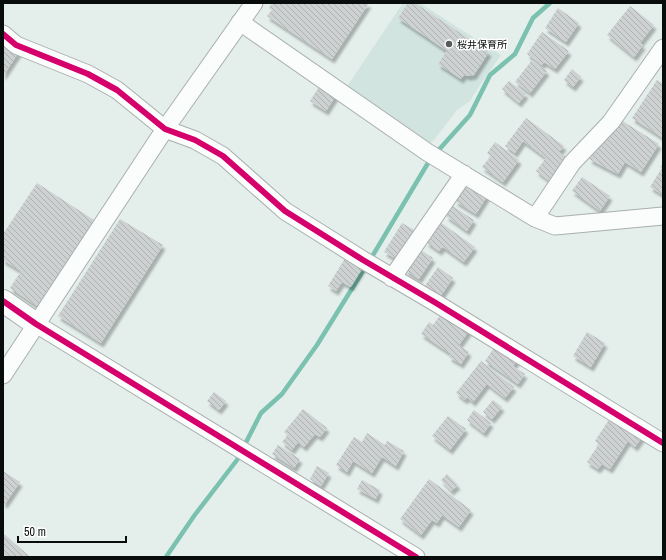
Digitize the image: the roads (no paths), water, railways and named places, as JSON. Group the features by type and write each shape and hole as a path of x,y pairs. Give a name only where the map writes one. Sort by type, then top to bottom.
{"street":[{"path":"3,375 165,129 254,3"},
{"path":"240,22 427,152 535,218 555,226 663,216"},
{"path":"3,34 16,45 88,74 117,90 165,129 194,140 223,156 285,211 663,444"},
{"path":"535,218 572,163 611,122 663,48"},
{"path":"392,278 464,174"},
{"path":"3,301 36,324 416,557"}],"waterway":[{"path":"436,153 470,115 490,75 515,54 533,18 550,3"},
{"path":"370,260 431,158"},
{"path":"166,557 194,516 237,460 261,413 282,394 317,345 366,266"}],"place":[{"name":"桜井保育所","path":"449,44"}]}
